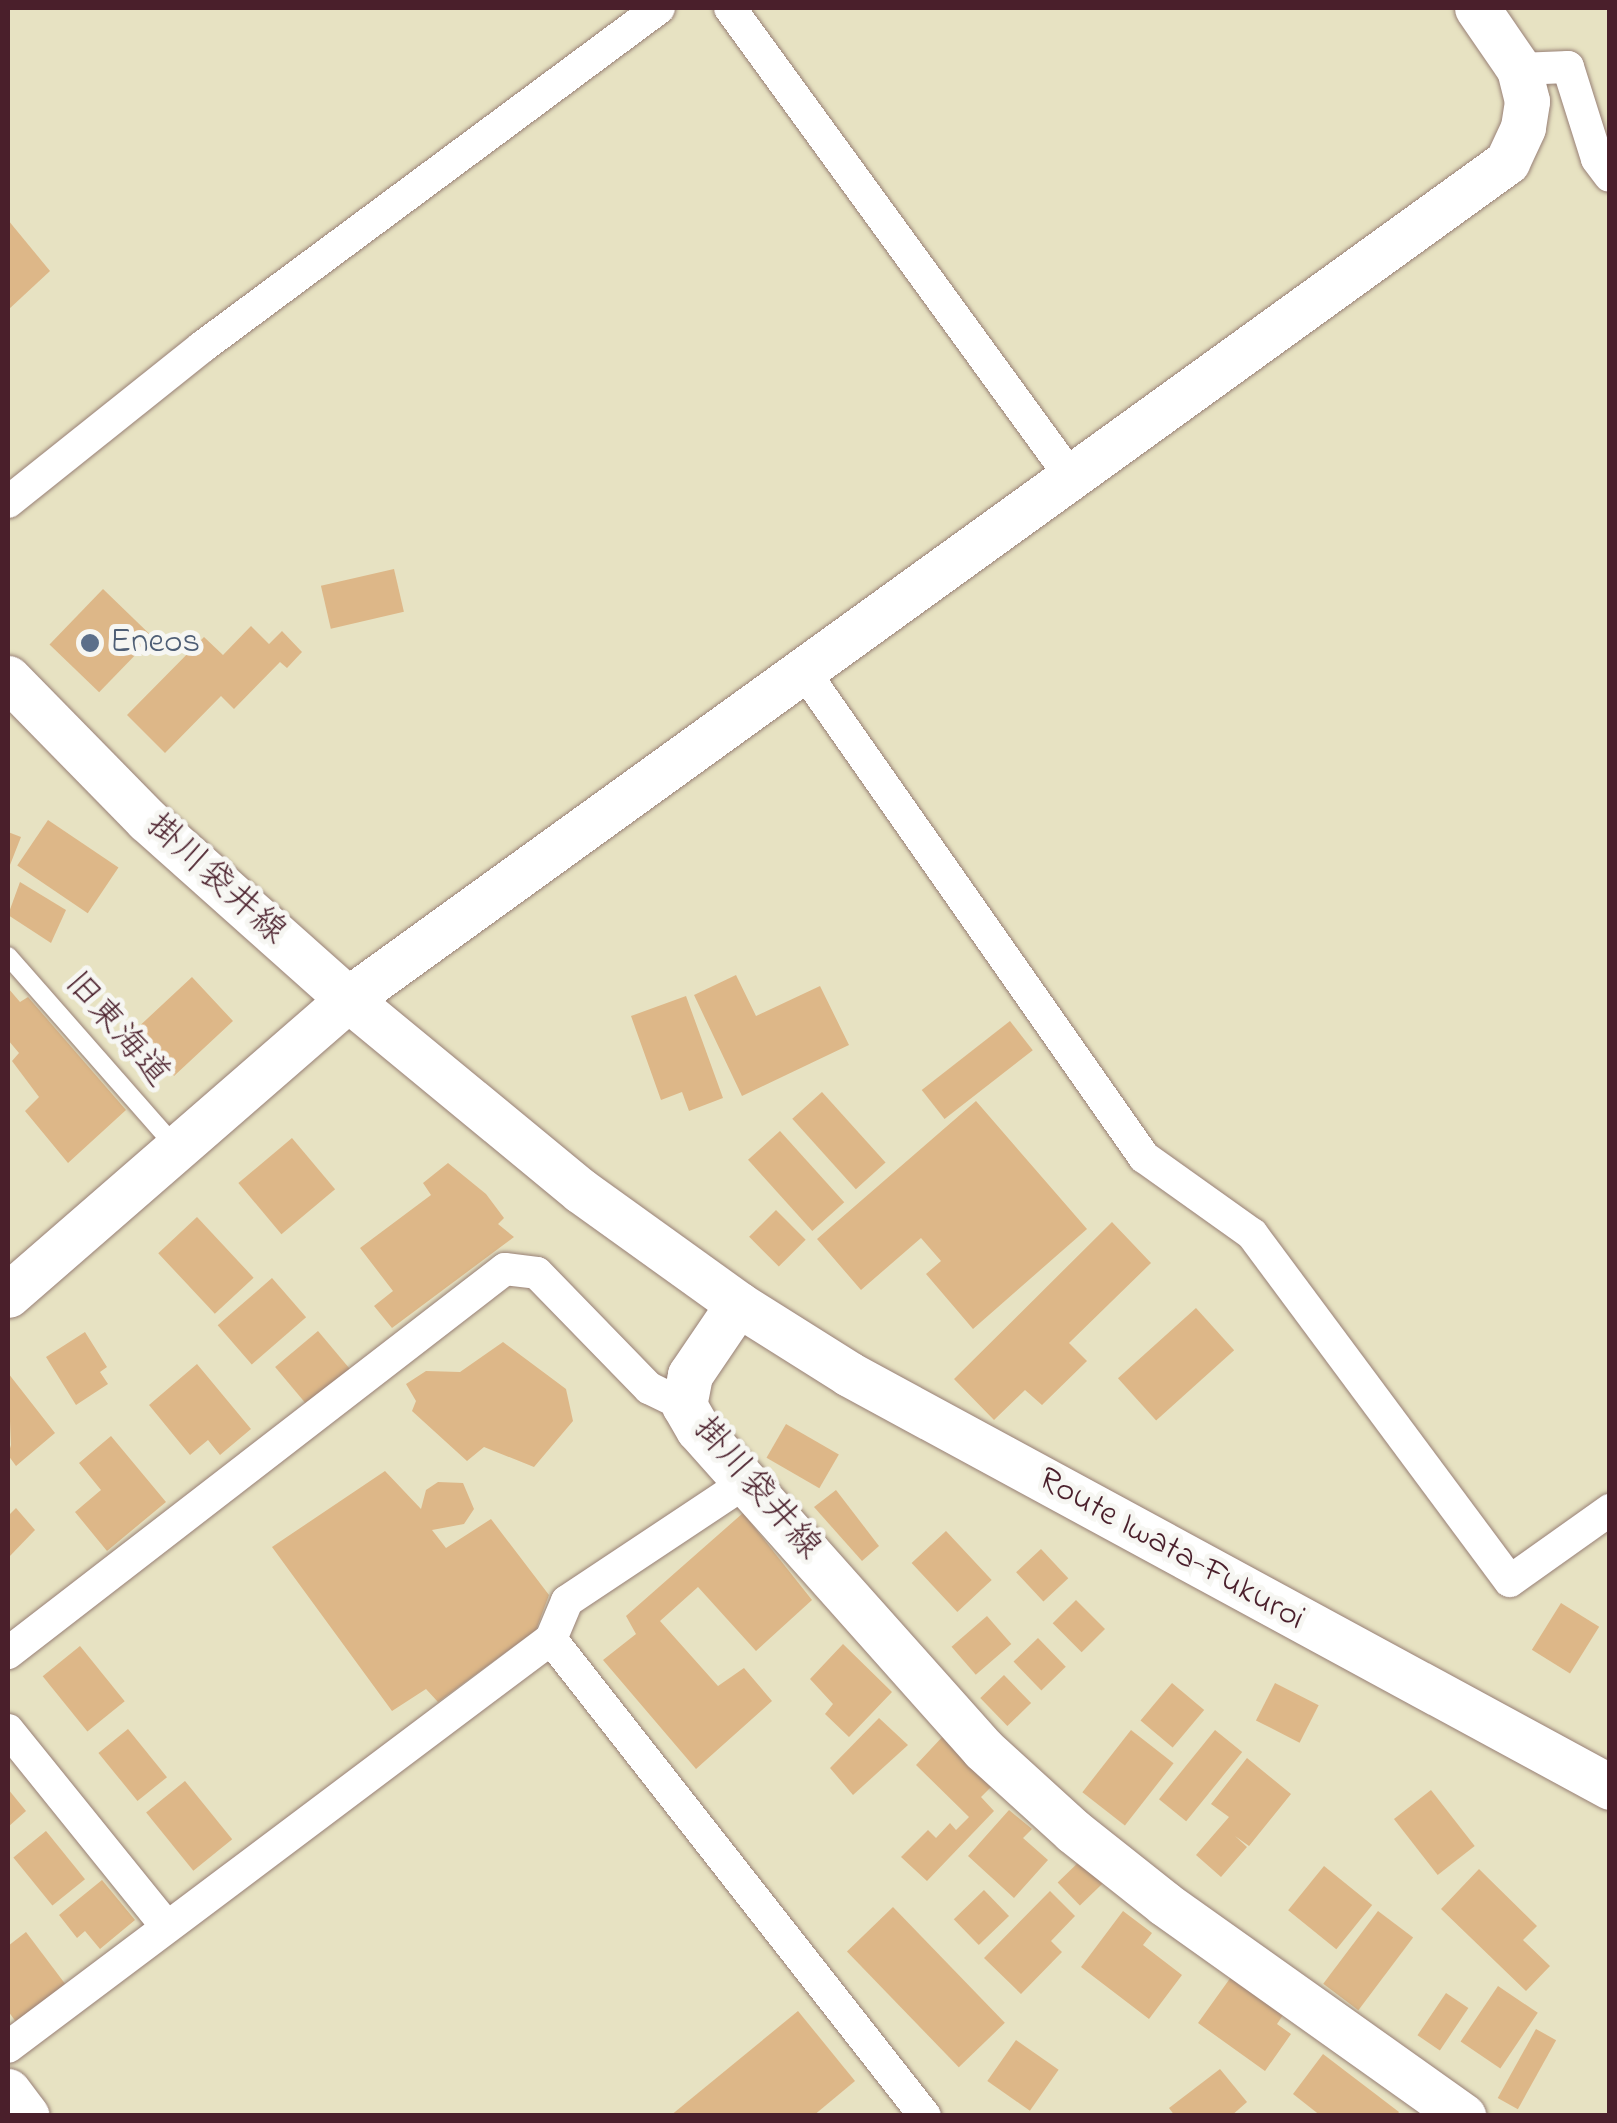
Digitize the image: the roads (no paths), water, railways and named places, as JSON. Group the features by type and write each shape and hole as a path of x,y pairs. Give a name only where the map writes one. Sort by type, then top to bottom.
{"main road":[{"path":"8,1295 348,998 1507,162 1523,127 1526,101 1518,69 1477,8"},
{"name":"掛川袋井線","path":"8,678 147,820 348,998 580,1191 738,1304 690,1375 684,1405 698,1429 983,1749 1073,1831 1165,1904 1463,2116"},
{"name":"Route Iwata-Fukuroi","path":"738,1304 849,1374 1610,1787"},
{"path":"8,2091 28,2116"}],"street":[{"path":"8,502 202,347 659,8"},
{"path":"730,8 1071,477"},
{"path":"1518,69 1568,66 1597,159 1610,176"},
{"path":"803,670 1144,1157 1252,1234 1510,1581 1610,1510"},
{"path":"8,1653 504,1269 536,1272 649,1388 684,1405"},
{"path":"8,2046 551,1640 567,1600 746,1482"},
{"path":"551,1640 926,2116"},
{"path":"8,1730 167,1927"}],"lane":[{"name":"旧東海道","path":"8,956 176,1147"}],"place":[{"name":"Eneos","path":"90,643"}]}
